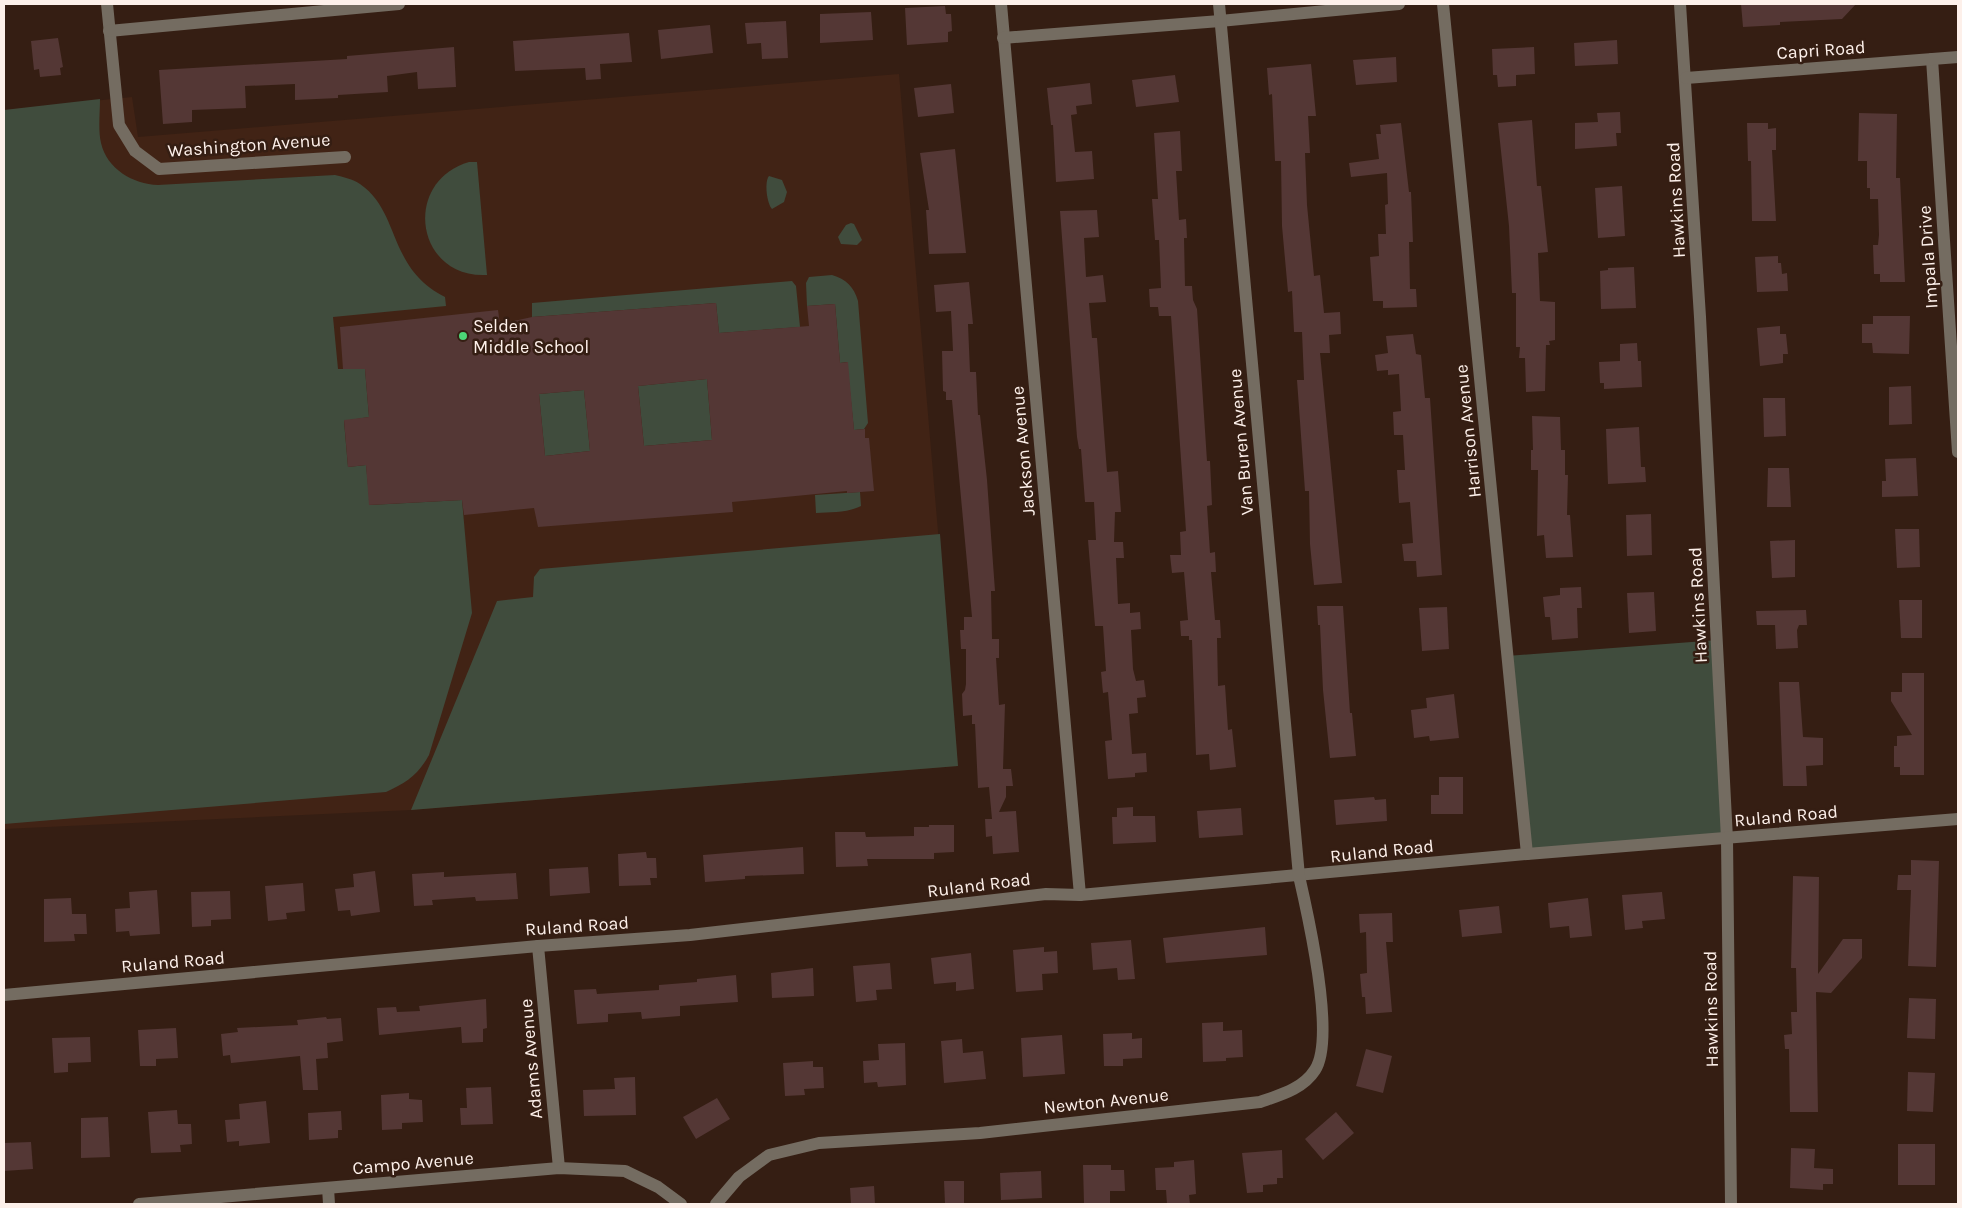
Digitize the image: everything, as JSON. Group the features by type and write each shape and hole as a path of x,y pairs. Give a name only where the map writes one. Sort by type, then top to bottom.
{"street":[{"name":"Washington Avenue","path":"107,4 119,125 134,151 159,169 344,157"},
{"path":"109,31 330,7 399,4"},
{"name":"Jackson Avenue","path":"1001,4 1080,895"},
{"name":"Van Buren Avenue","path":"1219,4 1299,876"},
{"path":"1003,38 1220,21 1399,4"},
{"name":"Harrison Avenue","path":"1443,4 1527,854"},
{"name":"Hawkins Road","path":"1680,4 1686,78 1727,839 1731,1204"},
{"name":"Capri Road","path":"1686,78 1958,57"},
{"name":"Impala Drive","path":"1932,59 1958,452"},
{"name":"Ruland Road","path":"4,995 538,946 690,935 1046,894 1080,895 1527,854 1958,819"},
{"name":"Newton Avenue","path":"716,1204 739,1177 769,1155 819,1143 990,1132 1260,1102 1291,1091 1315,1069 1323,1039 1314,952 1299,876"},
{"name":"Adams Avenue","path":"538,946 559,1168"},
{"name":"Campo Avenue","path":"139,1204 559,1168 625,1171 658,1187 680,1204"},
{"path":"328,1188 329,1204"}],"shaded area":[{"name":"Selden Middle School","path":"899,74 958,766 411,810 4,829 4,110 132,97 138,137"}],"green space":[{"path":"100,99 100,133 104,152 122,173 139,182 158,185 335,175 357,182 373,196 382,209 403,256 413,271 426,285 445,297 446,306 333,317 338,369 365,369 369,417 344,421 348,467 366,465 370,505 462,500 472,613 429,755 411,778 386,792 4,824 4,110"},
{"path":"469,162 477,162 487,275 463,272 445,262 432,246 426,227 426,208 433,189 447,173"},
{"path":"769,176 782,180 787,192 784,202 772,209 767,193 767,179"},
{"path":"854,224 862,240 857,245 841,244 838,237 846,225"},
{"path":"832,275 849,284 858,301 868,423 864,429 854,430 847,362 840,363 835,304 807,306 806,283 809,277"},
{"path":"792,281 796,286 800,327 719,333 716,303 532,317 532,303"},
{"path":"707,379 712,440 644,446 638,386"},
{"path":"584,390 590,451 545,456 539,394"},
{"path":"860,492 861,506 845,511 816,513 815,495"},
{"path":"940,534 958,766 411,810 497,601 533,597 534,577 540,569"},
{"path":"1718,640 1727,839 1527,854 1507,656"}],"building":[{"path":"1741,4 1856,4 1842,19 1780,22 1780,25 1743,27"},
{"path":"945,6 946,14 951,14 952,31 948,32 948,42 907,45 905,8"},
{"path":"871,12 873,40 820,43 820,14"},
{"path":"786,21 788,58 762,59 761,43 747,44 745,23"},
{"path":"710,25 713,53 661,59 658,30"},
{"path":"629,33 632,62 600,64 601,79 586,80 585,68 515,71 513,41"},
{"path":"58,38 63,67 60,68 61,75 40,77 39,69 34,70 31,41"},
{"path":"1617,40 1618,64 1575,66 1574,43"},
{"path":"454,47 456,87 418,89 417,72 387,76 388,92 338,95 338,98 295,100 295,84 245,86 246,108 192,110 192,122 163,124 159,70 347,59 347,56"},
{"path":"1534,47 1535,74 1516,75 1516,86 1498,87 1497,75 1493,75 1492,49"},
{"path":"1396,57 1397,82 1356,85 1353,60"},
{"path":"1311,64 1316,116 1308,116 1310,153 1305,153 1307,205 1314,276 1320,275 1324,313 1340,312 1341,334 1329,335 1330,353 1320,353 1342,583 1314,585 1310,544 1309,491 1305,491 1297,380 1304,380 1302,332 1294,332 1292,291 1288,292 1282,226 1281,161 1275,161 1272,94 1269,95 1267,68"},
{"path":"1175,75 1179,102 1136,107 1132,80"},
{"path":"1090,83 1092,104 1076,106 1077,114 1071,115 1075,152 1092,151 1094,179 1056,182 1053,125 1051,125 1047,88"},
{"path":"951,84 954,113 918,117 914,88"},
{"path":"1620,112 1621,133 1616,133 1617,146 1575,149 1575,123 1598,122 1597,113"},
{"path":"1859,113 1897,114 1896,178 1900,178 1905,282 1880,282 1880,274 1874,274 1873,245 1878,245 1879,235 1878,199 1870,199 1870,188 1867,188 1867,161 1858,161"},
{"path":"1532,120 1537,186 1541,186 1548,252 1538,253 1540,301 1555,302 1555,340 1549,341 1550,345 1546,345 1545,391 1526,392 1525,358 1519,358 1520,347 1516,347 1516,293 1512,293 1509,226 1498,123"},
{"path":"1401,123 1409,192 1411,192 1413,242 1409,242 1410,289 1416,289 1417,307 1383,308 1383,301 1373,301 1370,257 1379,256 1378,234 1386,234 1385,205 1388,204 1387,173 1351,177 1349,163 1379,159 1376,134 1381,134 1380,125"},
{"path":"1747,123 1768,123 1768,129 1776,128 1776,150 1772,150 1776,221 1752,221 1751,161 1748,161"},
{"path":"1180,131 1182,171 1176,171 1179,220 1186,219 1187,238 1184,238 1185,286 1192,286 1193,300 1197,309 1207,461 1210,461 1212,505 1207,506 1210,553 1215,552 1216,572 1211,572 1215,620 1220,620 1221,638 1217,638 1218,686 1225,685 1228,730 1232,729 1236,767 1210,770 1209,754 1196,755 1192,640 1189,640 1189,636 1181,636 1180,621 1188,620 1184,572 1172,573 1170,555 1181,555 1180,532 1186,531 1171,316 1159,316 1158,307 1150,307 1149,289 1161,288 1159,240 1155,240 1152,199 1158,199 1154,133"},
{"path":"955,149 966,253 929,254 926,210 929,210 920,153"},
{"path":"1622,186 1625,236 1598,238 1595,188"},
{"path":"1097,210 1099,237 1084,238 1086,277 1103,275 1106,302 1089,303 1092,338 1097,338 1107,472 1118,471 1121,512 1115,512 1114,542 1123,542 1124,558 1116,558 1118,604 1130,603 1130,613 1140,612 1141,629 1131,630 1133,669 1136,681 1144,680 1146,697 1137,698 1138,713 1129,714 1132,754 1146,753 1147,772 1135,773 1135,777 1108,779 1105,741 1112,740 1108,692 1103,693 1101,672 1106,671 1103,626 1095,626 1088,540 1096,540 1094,502 1085,502 1081,449 1079,449 1077,437 1060,211"},
{"path":"1778,256 1778,263 1781,263 1782,274 1787,273 1788,291 1757,292 1755,257"},
{"path":"1634,267 1636,308 1601,309 1600,271 1608,270 1608,268"},
{"path":"969,282 973,324 968,324 970,372 976,372 978,415 980,415 987,480 995,591 991,591 992,639 999,639 999,658 996,658 999,705 1005,704 1003,769 1011,769 1013,786 1006,786 1006,797 999,812 1016,811 1019,852 993,854 992,836 986,837 985,819 992,819 989,787 978,788 975,724 972,724 972,715 963,716 962,694 966,684 966,649 961,649 960,630 964,630 964,617 972,617 952,400 946,400 946,392 943,391 942,351 953,351 951,311 936,312 934,285"},
{"path":"716,303 719,333 809,326 807,306 835,304 840,363 848,362 854,430 865,429 865,438 869,438 874,491 847,493 847,491 732,502 733,512 538,527 534,508 464,515 462,500 369,505 366,465 348,467 344,420 369,417 365,369 343,369 340,327 498,310 500,324 532,317","holes":["707,379 712,440 644,446 638,386","584,390 590,451 545,456 539,394"]},
{"path":"1873,316 1910,316 1909,354 1873,353 1872,343 1862,343 1862,324 1873,324"},
{"path":"1780,326 1780,334 1786,334 1788,354 1783,354 1783,363 1760,366 1757,328"},
{"path":"1413,334 1416,354 1421,355 1425,398 1430,398 1442,575 1417,577 1416,561 1404,561 1402,544 1413,543 1410,502 1399,503 1397,470 1405,470 1403,435 1394,435 1393,412 1401,411 1399,374 1388,375 1388,370 1377,371 1375,355 1388,353 1386,336"},
{"path":"1637,343 1638,361 1641,361 1642,387 1604,389 1604,383 1600,383 1599,362 1620,361 1620,344"},
{"path":"1911,386 1912,424 1889,425 1889,387"},
{"path":"1763,398 1785,398 1786,436 1764,437"},
{"path":"1532,416 1560,417 1561,450 1565,450 1565,475 1568,475 1567,515 1570,515 1573,557 1546,558 1544,535 1537,536 1538,470 1531,470 1531,450 1533,450"},
{"path":"1639,427 1641,467 1645,467 1646,482 1608,484 1606,429"},
{"path":"1916,458 1918,496 1882,497 1882,481 1886,481 1885,459"},
{"path":"1768,468 1789,468 1791,507 1767,507"},
{"path":"1651,514 1652,555 1627,556 1626,515"},
{"path":"1895,529 1919,529 1920,567 1897,568"},
{"path":"1795,540 1795,577 1772,578 1770,541"},
{"path":"1581,587 1582,608 1577,608 1578,638 1552,640 1550,617 1545,617 1543,597 1560,595 1560,588"},
{"path":"1654,592 1656,631 1629,633 1627,593"},
{"path":"1899,600 1922,600 1922,638 1901,638"},
{"path":"1317,606 1343,606 1350,713 1352,713 1356,756 1330,758"},
{"path":"1447,607 1449,649 1422,651 1419,608"},
{"path":"1806,610 1807,625 1799,625 1797,630 1798,648 1776,649 1775,625 1757,625 1756,611"},
{"path":"1902,673 1924,673 1924,775 1900,775 1900,767 1894,767 1894,746 1897,746 1897,736 1912,735 1891,701 1891,692 1902,692"},
{"path":"1779,682 1799,682 1803,737 1823,738 1823,765 1806,766 1807,786 1783,786"},
{"path":"1454,694 1459,738 1430,741 1429,736 1414,738 1411,710 1427,708 1426,698"},
{"path":"1439,777 1463,777 1463,814 1431,814 1431,795 1439,795"},
{"path":"1374,797 1375,800 1386,799 1387,821 1336,825 1334,800"},
{"path":"1133,807 1133,816 1155,816 1156,842 1113,844 1112,817 1117,817 1117,808"},
{"path":"1241,808 1243,835 1199,838 1197,811"},
{"path":"929,825 954,825 954,852 934,853 934,859 867,859 868,866 836,867 835,832 865,832 866,837 914,836 914,827 929,827"},
{"path":"803,847 804,874 745,876 745,879 705,882 703,855"},
{"path":"646,852 647,858 656,858 657,878 650,878 651,885 619,886 618,854"},
{"path":"1911,860 1939,861 1936,967 1908,966 1911,890 1897,890 1898,875 1911,875"},
{"path":"588,867 590,893 550,896 549,869"},
{"path":"375,871 380,912 351,916 350,910 338,911 335,889 354,887 353,874"},
{"path":"444,872 444,877 516,873 518,899 476,901 475,897 432,900 433,905 414,906 412,874"},
{"path":"1793,876 1819,877 1818,974 1843,939 1862,939 1862,958 1831,993 1816,992 1818,1112 1790,1112 1789,1049 1785,1049 1784,1035 1792,1034 1791,1012 1797,1012 1796,968 1791,968"},
{"path":"303,883 305,911 286,913 287,919 268,921 265,886"},
{"path":"157,890 160,934 130,936 129,931 116,932 115,909 130,908 129,892"},
{"path":"230,891 231,919 211,920 211,926 192,927 191,892"},
{"path":"1662,892 1665,919 1642,921 1643,928 1625,930 1622,895"},
{"path":"71,898 72,914 86,914 87,934 74,934 75,941 44,942 44,899"},
{"path":"1588,898 1592,936 1570,938 1569,926 1550,928 1548,903"},
{"path":"1499,906 1502,933 1462,937 1459,910"},
{"path":"1392,913 1393,942 1386,942 1392,1012 1366,1014 1365,997 1362,997 1360,974 1367,973 1366,932 1360,933 1359,914"},
{"path":"1265,927 1267,955 1166,963 1163,938"},
{"path":"1131,940 1135,979 1118,980 1117,968 1093,970 1091,943"},
{"path":"1044,947 1044,952 1057,951 1058,973 1042,974 1043,990 1016,992 1013,950"},
{"path":"971,953 974,989 956,991 956,982 934,984 931,958"},
{"path":"890,963 892,989 876,990 877,1000 856,1002 853,966"},
{"path":"813,968 814,996 772,998 771,973"},
{"path":"736,975 738,1002 680,1006 680,1016 642,1019 641,1012 608,1014 608,1022 577,1024 574,990 596,989 597,994 659,990 659,985 697,982 697,979"},
{"path":"1909,998 1936,999 1935,1039 1907,1038"},
{"path":"486,999 487,1028 483,1029 483,1042 462,1043 461,1027 379,1035 377,1008 396,1007 397,1012 420,1011 419,1006"},
{"path":"326,1017 327,1019 341,1018 343,1041 327,1043 328,1058 316,1059 318,1090 303,1090 300,1056 231,1063 230,1055 223,1056 221,1034 238,1032 237,1028 298,1025 297,1020"},
{"path":"1223,1022 1223,1031 1242,1030 1243,1057 1226,1058 1226,1061 1203,1062 1202,1023"},
{"path":"176,1028 178,1058 156,1059 156,1066 140,1066 138,1030"},
{"path":"1132,1033 1132,1039 1142,1038 1142,1058 1123,1059 1123,1066 1104,1066 1103,1034"},
{"path":"1062,1035 1065,1074 1023,1077 1021,1038"},
{"path":"90,1037 91,1062 68,1063 68,1072 54,1073 52,1038"},
{"path":"962,1039 963,1053 983,1051 986,1079 944,1083 941,1041"},
{"path":"905,1043 906,1085 878,1087 877,1082 864,1083 863,1061 879,1060 878,1044"},
{"path":"1366,1049 1392,1056 1383,1093 1356,1086"},
{"path":"813,1061 813,1067 823,1067 824,1088 804,1089 805,1095 785,1096 783,1063"},
{"path":"1908,1072 1935,1073 1933,1112 1907,1111"},
{"path":"635,1077 636,1115 584,1116 583,1090 615,1089 614,1078"},
{"path":"491,1087 493,1124 461,1125 460,1108 467,1108 466,1088"},
{"path":"409,1093 409,1099 422,1100 423,1122 402,1123 402,1129 382,1130 381,1095"},
{"path":"717,1098 730,1119 696,1139 683,1117"},
{"path":"266,1101 270,1143 239,1146 239,1141 227,1142 225,1120 240,1119 239,1104"},
{"path":"177,1110 178,1124 191,1124 192,1144 180,1145 181,1152 151,1153 148,1112"},
{"path":"341,1111 342,1130 338,1130 338,1138 309,1140 308,1113"},
{"path":"1336,1112 1354,1133 1323,1160 1305,1139"},
{"path":"108,1117 110,1157 81,1158 81,1118"},
{"path":"31,1142 33,1169 4,1171 4,1143"},
{"path":"1898,1144 1935,1144 1935,1185 1898,1185"},
{"path":"1791,1148 1815,1149 1814,1168 1833,1169 1833,1184 1823,1184 1823,1190 1790,1188"},
{"path":"1282,1150 1283,1178 1277,1178 1277,1184 1263,1185 1263,1192 1247,1193 1242,1153"},
{"path":"1194,1160 1196,1194 1189,1195 1190,1204 1167,1204 1166,1190 1156,1190 1155,1168 1174,1167 1174,1162"},
{"path":"1083,1165 1111,1165 1111,1170 1124,1170 1125,1191 1110,1191 1110,1204 1084,1204"},
{"path":"1041,1171 1042,1198 1001,1200 1000,1173"},
{"path":"944,1181 964,1181 964,1204 945,1204"},
{"path":"874,1186 875,1204 851,1204 850,1188"}],"place":[{"name":"Selden Middle School","path":"463,336"}]}
